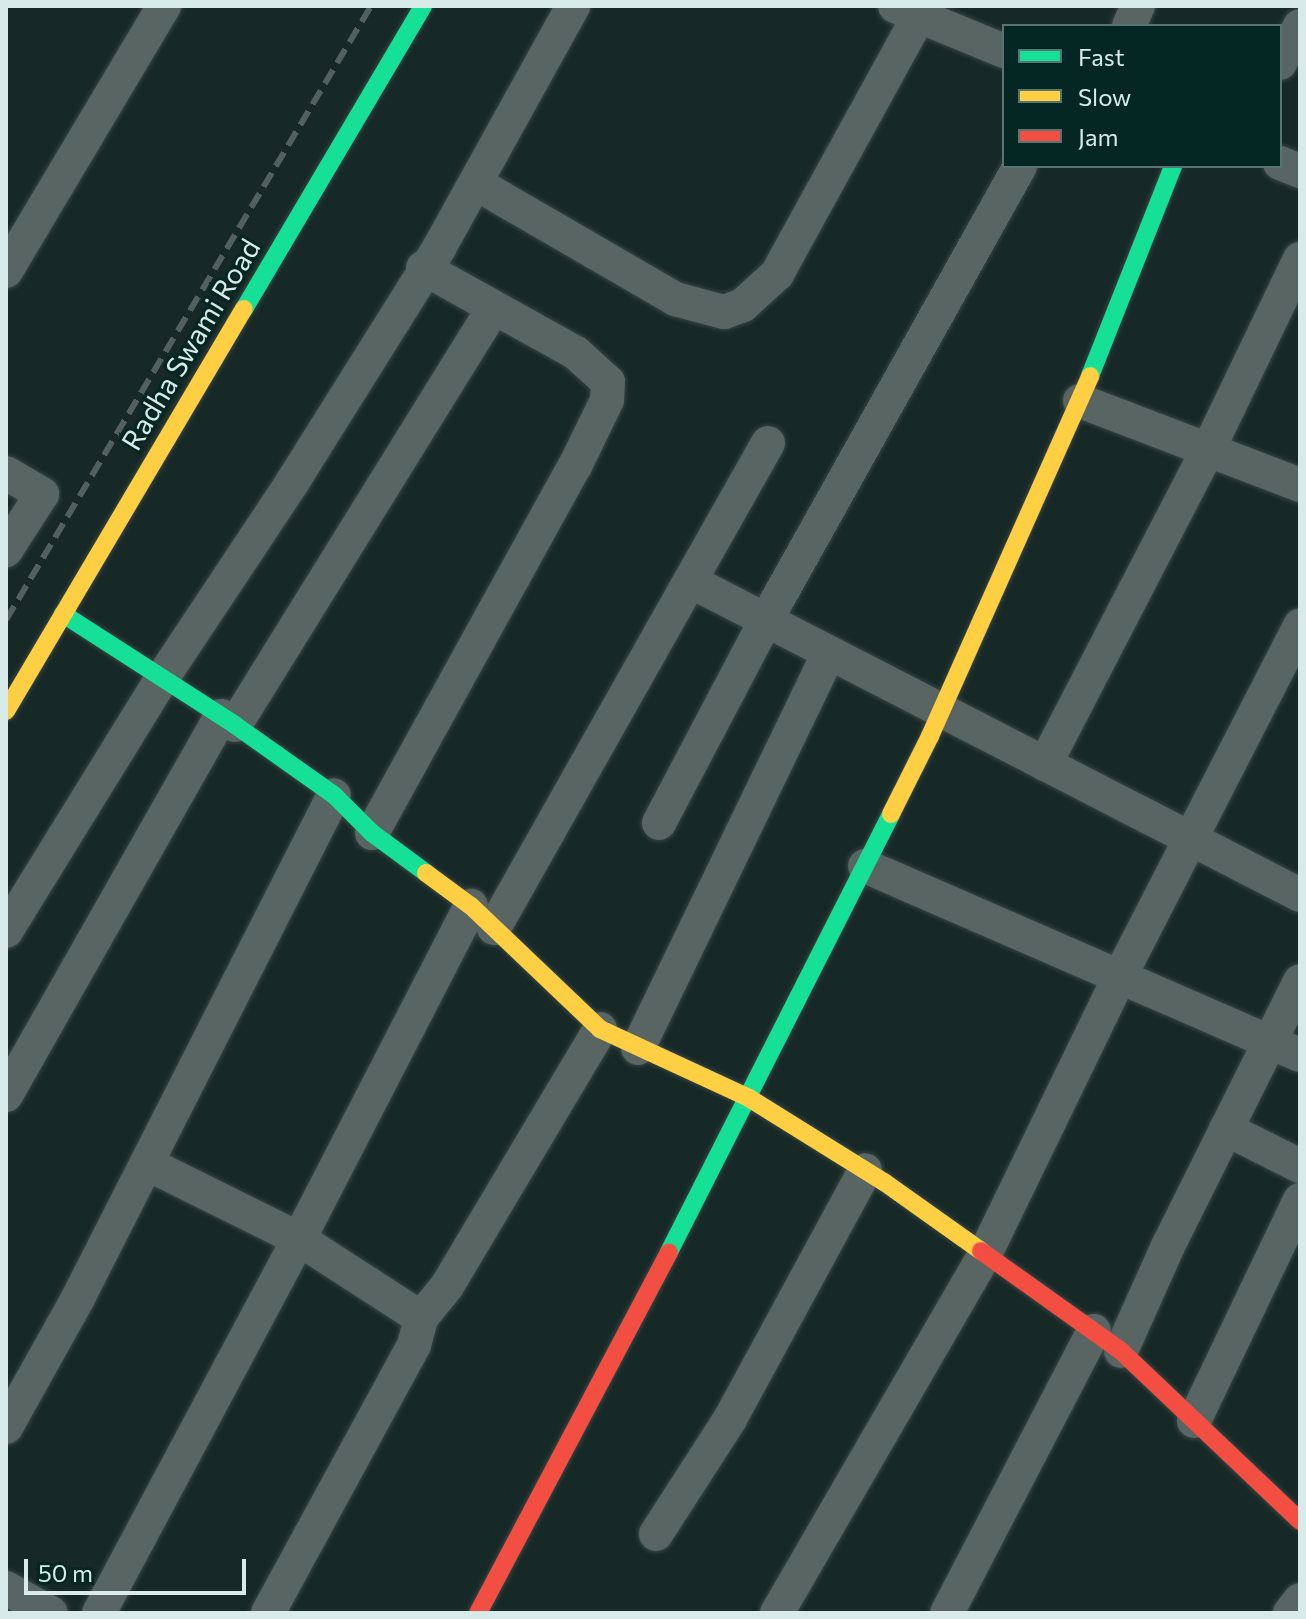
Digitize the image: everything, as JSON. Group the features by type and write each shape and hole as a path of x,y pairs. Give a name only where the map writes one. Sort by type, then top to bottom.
{"street":[{"path":"6,271 164,6"},
{"name":"Radha Swami Road","path":"6,711 423,6"},
{"path":"6,931 161,680 293,481 477,184 573,6"},
{"path":"477,184 675,299 724,312 743,305 777,274 906,12 1002,50"},
{"path":"1282,59 1300,26"},
{"path":"659,823 766,620 1019,168"},
{"path":"478,1613 749,1098 941,711 1080,401 1172,168"},
{"path":"1045,764 1208,450 1300,259"},
{"path":"372,833 575,466 607,400 608,382 576,353 423,268"},
{"path":"6,1095 228,721 493,309"},
{"path":"1080,401 1300,485"},
{"path":"99,1613 299,1239 483,917 690,581 768,443"},
{"path":"6,473 42,494 6,550"},
{"path":"690,581 1300,895"},
{"path":"63,614 228,721 334,795 372,833 483,917 600,1029 749,1098 865,1170 1108,1341 1300,1521"},
{"path":"777,1613 985,1254 1120,976 1300,626"},
{"path":"638,1048 829,653"},
{"path":"6,1427 148,1164 334,795"},
{"path":"865,866 1285,1047"},
{"path":"947,1613 1108,1341 1226,1129 1285,1047 1300,981"},
{"path":"268,1613 414,1345 421,1318 447,1286 600,1029"},
{"path":"1226,1129 1300,1166"},
{"path":"148,1164 299,1239 421,1318"},
{"path":"656,1534 730,1419 865,1170"},
{"path":"1194,1421 1300,1200"},
{"path":"6,1588 51,1613"},
{"path":"1290,1613 1300,1600"}],"railway":[{"path":"6,620 371,6"}],"traffic: fast":[{"path":"244,309 423,6"},
{"path":"1090,376 1172,168"},
{"path":"63,614 235,725 334,795 372,833 426,873"},
{"path":"669,1252 891,814"}],"traffic: slow":[{"path":"6,711 244,309"},
{"path":"891,814 930,736 1090,376"},
{"path":"426,873 471,906 600,1029 749,1098 884,1182 981,1251"}],"traffic: jam":[{"path":"981,1251 1121,1351 1300,1521"},
{"path":"478,1613 669,1252"}]}
